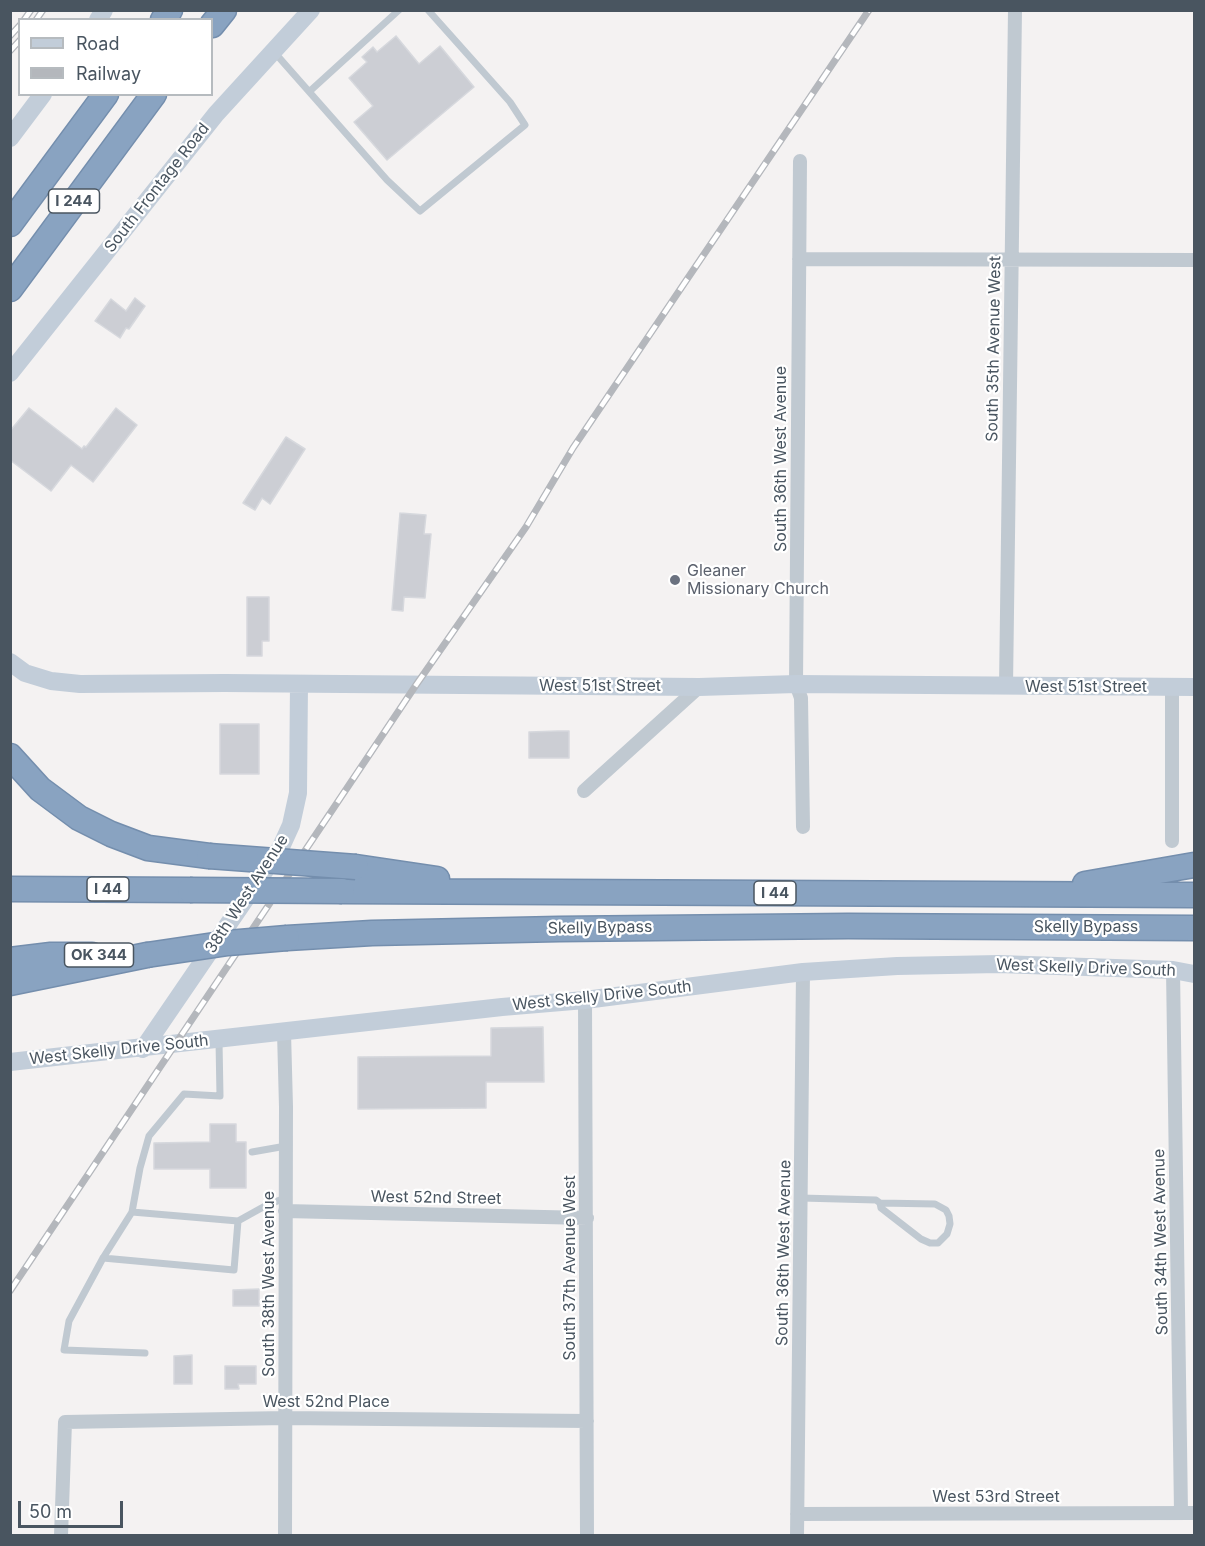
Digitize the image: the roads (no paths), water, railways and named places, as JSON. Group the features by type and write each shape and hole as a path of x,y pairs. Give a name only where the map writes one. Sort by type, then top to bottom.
{"highway":[{"path":"213,24 224,10"},
{"name":"I 244","path":"10,224 105,96"},
{"name":"I 244","path":"10,289 153,96"},
{"path":"10,756 40,789 79,819 148,848 209,856 356,867 520,891"},
{"path":"1030,894 1194,865"},
{"name":"Skelly Bypass","path":"16,888 1194,895"},
{"name":"Skelly Bypass","path":"10,983 147,955 218,944 372,933 571,928 836,926 1194,928"},
{"name":"OK 344","path":"10,960 51,955 147,955"}],"street":[{"name":"South Frontage Road","path":"10,373 216,114 311,10"},
{"name":"South 35th Avenue West","path":"1006,687 1015,10"},
{"path":"10,138 41,96"},
{"name":"South 36th West Avenue","path":"800,161 796,684 801,698 803,827"},
{"path":"799,259 1194,260"},
{"name":"West 51st Street","path":"10,662 25,672 42,678 80,684 225,682 699,687 796,684 1194,687"},
{"name":"38th West Avenue","path":"142,1049 281,847 291,825 298,793 298,684"},
{"path":"584,791 699,687"},
{"path":"1172,687 1172,841"},
{"name":"West Skelly Drive South","path":"10,1062 502,1007 585,1000 803,972 897,966 999,964 1173,970 1194,974"},
{"name":"South 34th West Avenue","path":"1173,970 1188,1512"},
{"name":"South 36th West Avenue","path":"797,1536 803,972"},
{"name":"South 37th Avenue West","path":"585,1000 587,1536"},
{"name":"South 38th West Avenue","path":"284,1032 285,1536"},
{"name":"West 52nd Street","path":"285,1204 587,1218"},
{"name":"West 52nd Place","path":"62,1536 65,1422 285,1418 587,1421"},
{"name":"West 53rd Street","path":"797,1514 1188,1512"}],"lane":[{"path":"310,91 399,10"},
{"path":"273,51 387,180 420,211 525,125 510,102 428,10"},
{"path":"145,1353 64,1350 69,1322 103,1258 132,1212 140,1168 150,1136 184,1094 220,1096 219,1039"},
{"path":"252,1152 286,1146"},
{"path":"801,1198 935,1204 946,1210 949,1216 950,1224 947,1234 938,1243 930,1243 921,1239 882,1208 880,1203"},
{"path":"132,1212 238,1221 265,1206 285,1204"},
{"path":"103,1258 234,1270 238,1221"}],"railway":[{"path":"25,18 31,10"},
{"path":"37,18 43,10"},
{"path":"10,1291 416,685 526,527 573,448 869,10"},
{"path":"10,36 18,27"},
{"path":"10,51 18,42"}],"place":[{"name":"Gleaner Missionary Church","path":"675,580"}]}
